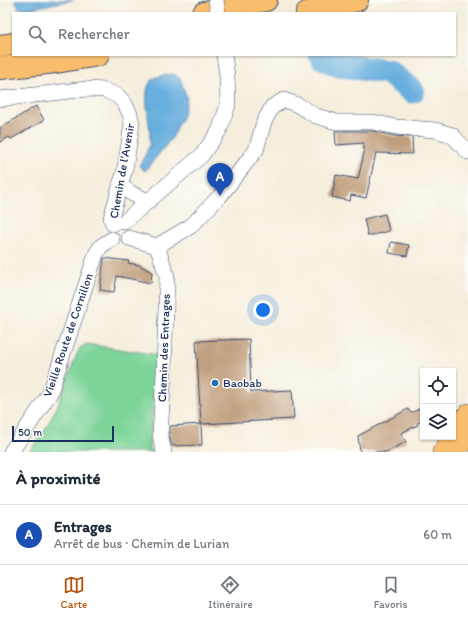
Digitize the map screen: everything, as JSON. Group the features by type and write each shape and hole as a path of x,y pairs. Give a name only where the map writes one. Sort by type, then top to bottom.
{"highway":[{"path":"209,12 266,0"},
{"path":"311,12 357,0"},
{"path":"0,46 12,44"},
{"path":"0,68 56,62 92,56"}],"main road":[{"path":"456,430 468,413"},
{"path":"457,452 468,435"},
{"path":"442,452 450,440"}],"street":[{"path":"216,0 218,12"},
{"name":"Vieille Route de Cornillon","path":"11,452 50,393 96,254 101,246 116,229 202,155 219,131 228,104 227,76 224,56"},
{"name":"Chemin de l'Avenir","path":"0,99 87,89 104,90 118,96 130,114 132,124 124,169 111,218 116,229"},
{"path":"116,229 121,243 129,238 157,246 191,226 220,196 256,150 264,122 272,107 284,100 298,105 316,116 337,122 373,122 396,127 435,130 452,134 468,152"},
{"path":"120,184 126,190 139,198 149,201"},
{"name":"Chemin des Entrages","path":"157,246 167,276 164,372 160,435 164,452"}],"green space":[{"path":"86,344 158,355 149,448 152,452 28,452 43,434 57,407 77,354 80,348"}],"water":[{"path":"15,0 73,0 27,9 19,8"},
{"path":"173,74 180,78 187,98 183,115 172,138 145,171 139,166 146,154 150,139 147,90 150,83 155,78"}],"building":[{"path":"36,106 44,120 11,139 9,137 0,142 0,128"},
{"path":"335,131 372,131 394,136 412,137 413,154 376,153 366,198 351,195 350,201 332,197 336,175 358,179 365,149 363,149 364,143 336,145"},
{"path":"385,214 389,231 368,236 364,219"},
{"path":"391,242 409,245 407,256 389,253"},
{"path":"104,258 129,261 128,263 139,265 152,272 151,283 117,276 114,292 100,290"},
{"path":"249,339 251,392 292,390 294,419 201,424 196,341"},
{"path":"420,408 420,422 417,423 418,425 401,433 406,442 386,452 360,452 358,436 408,409 411,413"},
{"path":"201,424 202,445 172,446 169,434 170,426"}],"waterway":[{"path":"322,56 339,65 388,72 412,91"}],"place":[{"name":"Entrages","path":"220,196"},
{"name":"Baobab","path":"215,383"}]}
